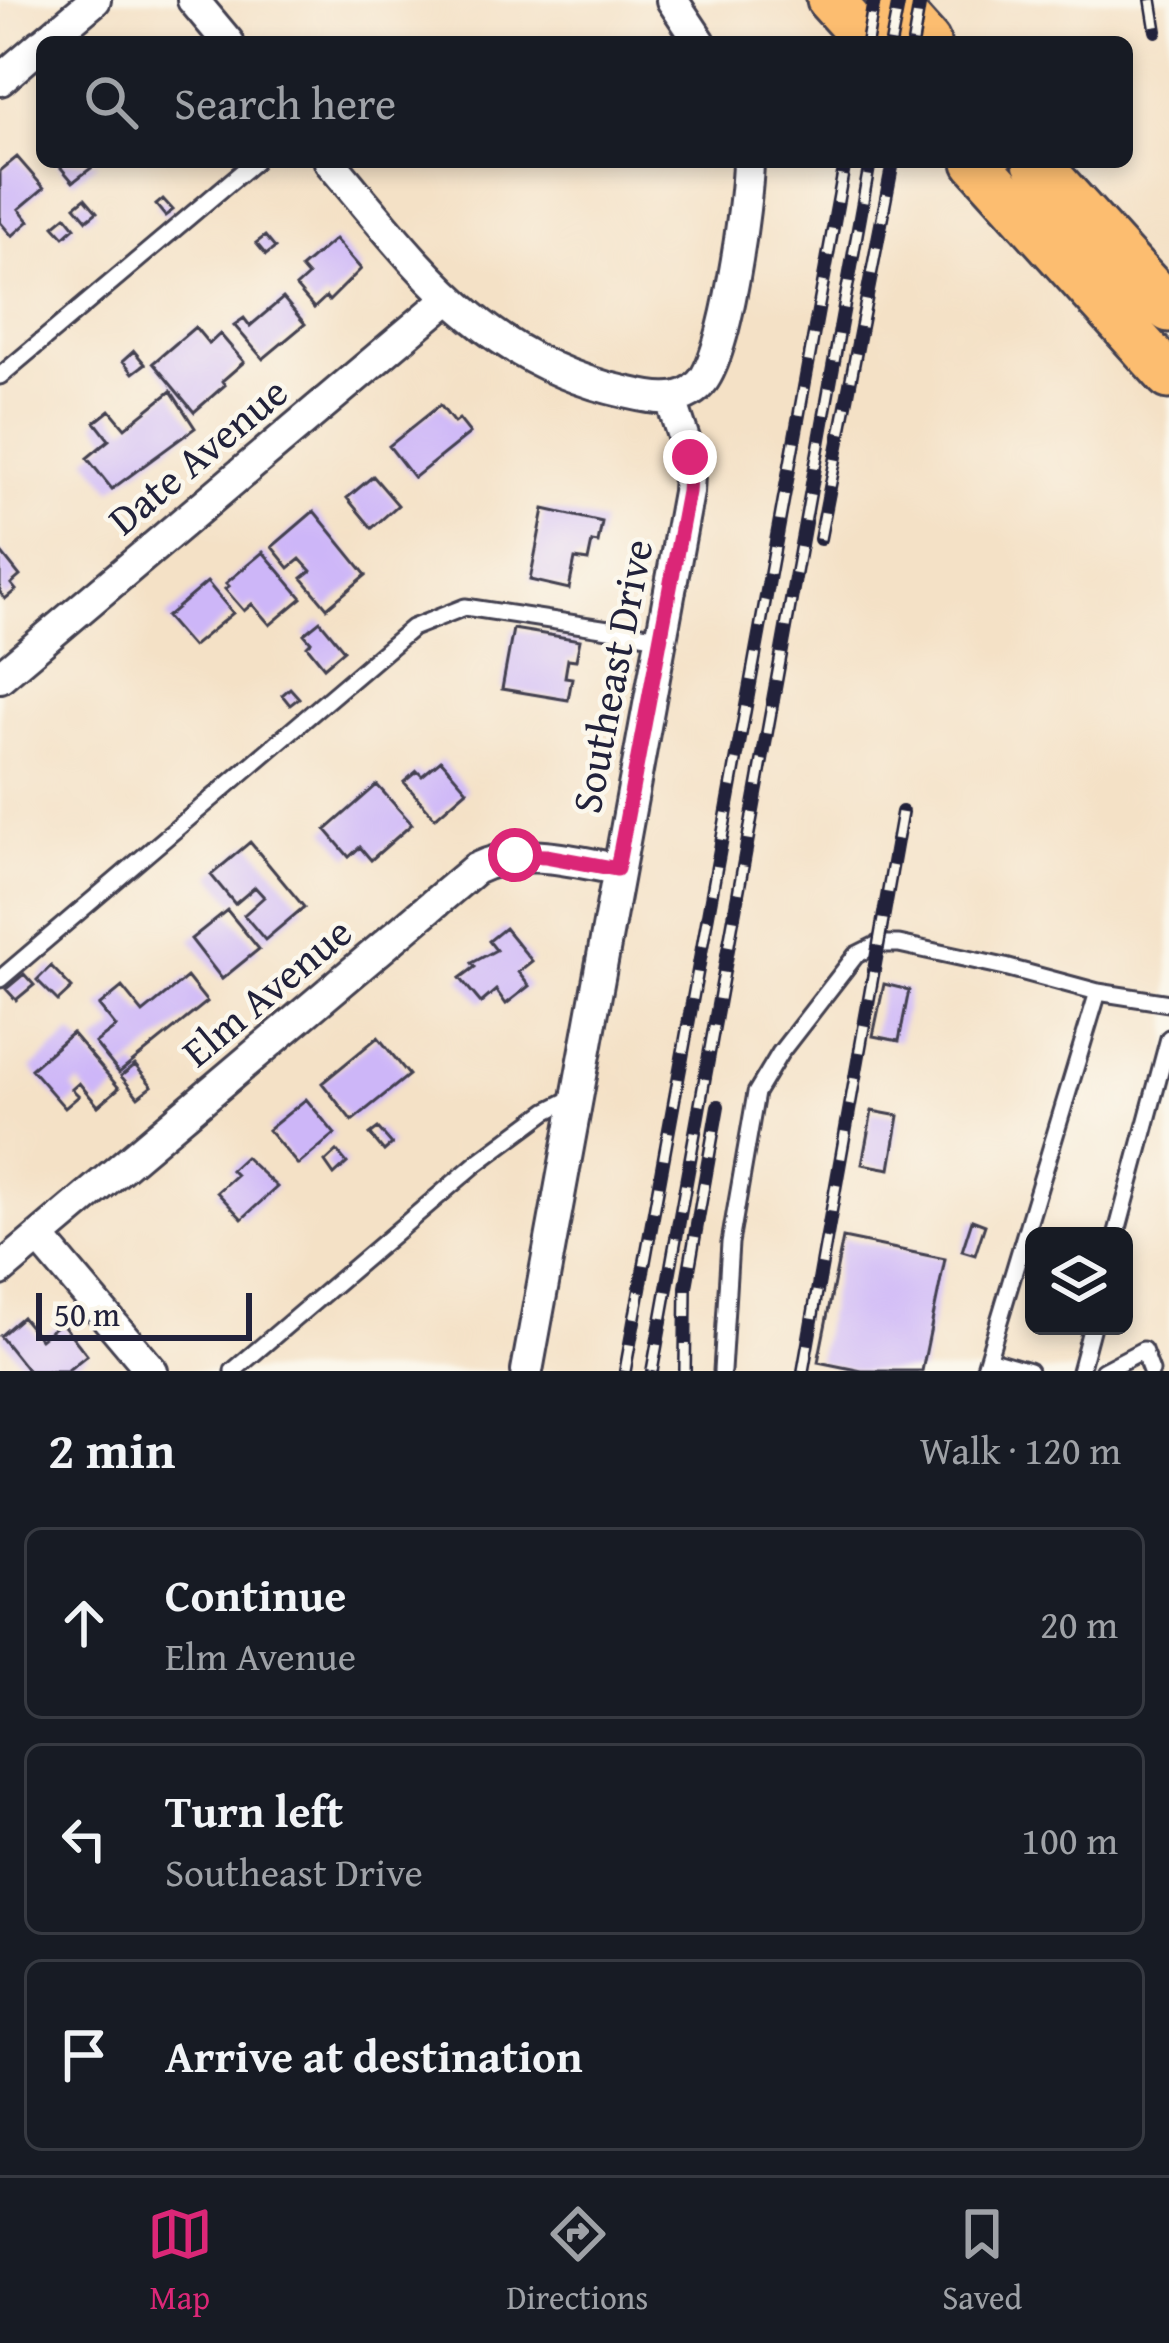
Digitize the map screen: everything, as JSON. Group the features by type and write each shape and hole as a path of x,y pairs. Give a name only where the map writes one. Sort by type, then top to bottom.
{"main road":[{"path":"830,0 863,36"},
{"path":"889,0 922,36"},
{"path":"981,168 1169,376"},
{"path":"1041,168 1169,309"}],"street":[{"path":"51,36 95,0"},
{"path":"193,0 223,36"},
{"path":"672,0 696,36"},
{"path":"0,80 36,49"},
{"path":"335,168 479,326 532,359 611,389 671,400 699,387 712,367 738,252 747,168"},
{"name":"Date Avenue","path":"0,677 449,298"},
{"name":"Southeast Drive","path":"527,1371 688,492 690,457 671,400"},
{"name":"Elm Avenue","path":"0,1270 475,869 515,855 617,869"},
{"path":"39,1237 152,1371"}],"lane":[{"path":"0,376 247,168"},
{"path":"0,979 412,628 465,607 662,637"},
{"path":"722,1371 730,1243 756,1093 780,1053 856,956 878,944 899,944 1098,992 1169,1003"},
{"path":"1029,1371 986,1365 1098,992"},
{"path":"1119,1227 1160,1098 1169,1038"},
{"path":"233,1371 477,1163 578,1095"},
{"path":"1080,1371 1090,1335"},
{"path":"1103,1371 1143,1350 1151,1371"}],"building":[{"path":"17,157 44,188 19,209 29,221 12,236 0,222 0,171"},
{"path":"61,168 91,168 73,182"},
{"path":"85,198 97,212 87,220 75,206"},
{"path":"163,199 173,210 165,216 156,205"},
{"path":"66,216 75,227 64,237 54,226"},
{"path":"265,236 275,248 266,255 256,243"},
{"path":"335,239 361,269 329,301 326,297 314,308 296,287 308,276 301,268"},
{"path":"283,298 305,324 263,359 234,325 244,318 250,326"},
{"path":"195,327 209,344 220,334 244,362 194,412 153,363"},
{"path":"134,351 145,364 133,373 123,361"},
{"path":"171,391 195,428 112,489 87,458 109,440 95,422 110,410 125,428"},
{"path":"440,405 454,423 459,419 470,433 414,478 389,446"},
{"path":"373,476 398,505 372,528 347,498"},
{"path":"544,509 602,522 588,561 575,559 569,589 530,580"},
{"path":"314,511 366,575 327,608 302,578 311,571 300,559 289,568 272,547"},
{"path":"0,551 20,576 11,584 16,590 5,599 0,592"},
{"path":"263,552 302,598 270,625 252,604 244,611 225,589 226,583"},
{"path":"207,582 233,613 192,647 166,617"},
{"path":"320,621 344,650 324,667 307,646 311,642 304,634"},
{"path":"513,629 580,640 576,660 568,659 565,677 572,678 568,700 502,689"},
{"path":"290,688 299,698 290,705 282,695"},
{"path":"441,760 467,790 435,818 404,782 417,771 422,776"},
{"path":"377,785 412,824 371,860 360,847 349,857 326,830"},
{"path":"250,842 304,907 265,940 244,915 264,897 255,887 235,904 211,875"},
{"path":"227,910 259,949 222,979 191,939"},
{"path":"505,928 532,961 518,972 529,986 506,1004 496,990 481,1003 460,978 475,967 472,963 496,950 489,941"},
{"path":"51,966 72,988 58,1001 37,980"},
{"path":"24,974 34,985 16,1000 6,989"},
{"path":"187,977 207,1002 119,1073 95,1043 116,1027 99,1006 122,987 143,1013"},
{"path":"884,984 909,990 899,1041 873,1036"},
{"path":"72,1033 119,1088 98,1106 79,1083 72,1089 79,1096 65,1108 31,1069"},
{"path":"378,1037 409,1075 352,1121 322,1083"},
{"path":"135,1065 152,1086 138,1097 121,1076"},
{"path":"306,1099 335,1134 298,1165 268,1130"},
{"path":"872,1111 899,1116 890,1169 862,1164"},
{"path":"378,1128 392,1144 384,1151 370,1134"},
{"path":"337,1151 347,1163 334,1175 325,1162"},
{"path":"245,1157 277,1187 242,1219 217,1192 236,1175 231,1170"},
{"path":"972,1220 985,1225 975,1255 962,1251"},
{"path":"843,1238 945,1259 922,1371 862,1371 818,1362"},
{"path":"22,1317 40,1339 61,1322 87,1355 67,1371 28,1371 0,1336"}],"railway":[{"path":"868,36 874,0"},
{"path":"892,36 899,0"},
{"path":"914,36 920,0"},
{"path":"1151,0 1156,31"},
{"path":"625,1371 844,168"},
{"path":"652,1371 869,168"},
{"path":"820,539 892,168"},
{"path":"803,1371 902,812"},
{"path":"685,1371 686,1287 718,1106"}],"route":[{"path":"515,855 617,869 688,492 690,457"}]}
